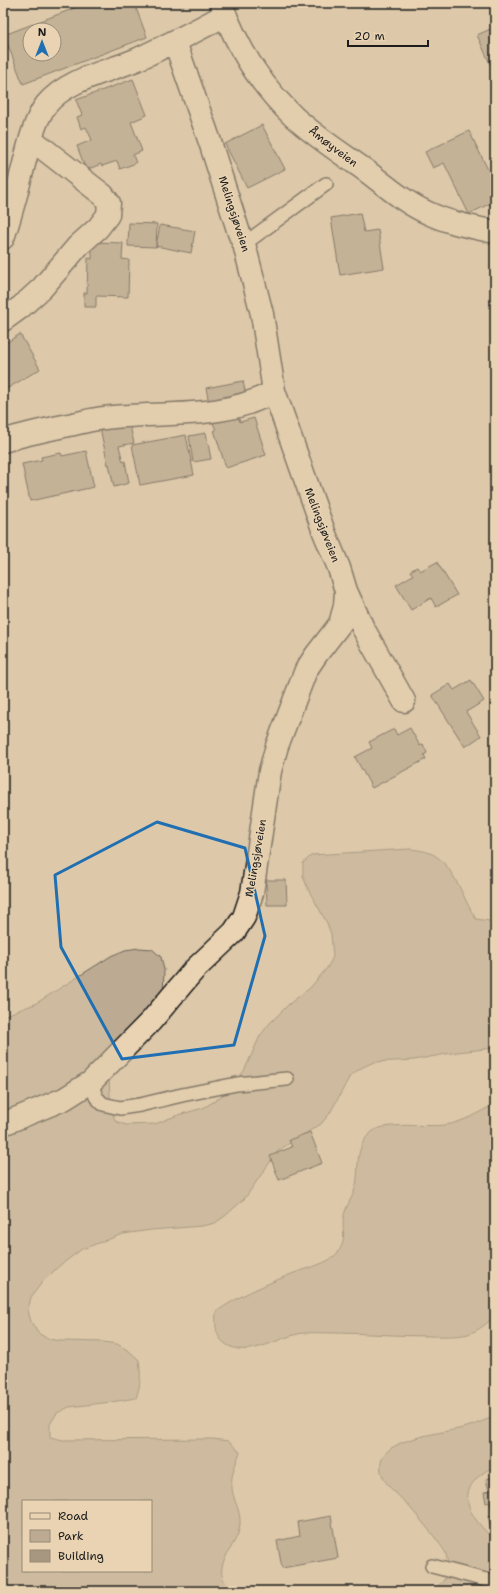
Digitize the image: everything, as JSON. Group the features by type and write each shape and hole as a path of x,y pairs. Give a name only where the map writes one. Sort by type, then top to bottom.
{"street":[{"path":"3,238 11,215 31,139 46,105 62,90 84,79 135,60 175,42 223,9"},
{"name":"Åmøyveien","path":"223,9 252,66 274,96 295,117 321,139 403,198 427,213 446,220 495,232"},
{"name":"Melingsjøveien","path":"175,42 244,244 262,314 274,391 324,532 339,568 346,591 363,628 404,701"},
{"path":"3,320 21,307 42,288 78,246 98,228 108,215 109,203 103,195 31,139"},
{"path":"3,441 25,434 102,418 142,414 218,412 235,408 266,396 274,391"},
{"name":"Melingsjøveien","path":"3,1124 64,1099 91,1082 151,1021 194,970 234,932 244,917 252,892 270,771 277,746 306,670 340,624 345,606 346,591"}],"lane":[{"path":"244,244 326,184"},
{"path":"91,1082 96,1097 102,1104 120,1108 237,1084 287,1079"},
{"path":"432,1566 495,1581"}],"highlighted area":[{"path":"157,822 245,848 265,936 234,1045 122,1059 61,947 55,875"}],"green space":[{"path":"410,849 429,853 441,860 453,875 476,919 489,921 495,919 495,1048 457,1052 414,1060 374,1062 361,1068 350,1076 330,1113 321,1124 277,1152 245,1198 215,1223 202,1226 123,1234 82,1249 59,1266 40,1285 31,1297 28,1310 31,1322 38,1333 48,1339 61,1341 103,1342 117,1344 129,1351 139,1360 140,1370 140,1384 136,1398 69,1407 57,1413 50,1424 50,1437 63,1440 213,1439 228,1441 240,1452 234,1470 232,1483 240,1524 235,1541 222,1565 222,1573 225,1582 232,1591 3,1591 3,1016 35,1004 111,956 125,950 139,948 152,949 161,957 164,970 163,996 110,1055 110,1096 115,1121 126,1125 155,1124 178,1115 203,1108 225,1093 244,1071 260,1036 269,1024 289,1004 310,988 327,968 333,957 331,934 327,923 308,889 303,876 303,863 312,855"},
{"path":"495,1104 495,1315 486,1324 476,1331 468,1334 453,1336 304,1333 257,1348 247,1349 238,1349 229,1346 221,1340 218,1336 216,1327 216,1312 242,1296 261,1287 323,1263 338,1252 344,1238 344,1215 356,1184 359,1152 366,1138 373,1131 379,1128 407,1125 451,1124 470,1117"},
{"path":"495,1416 495,1466 477,1478 472,1484 468,1492 468,1499 469,1508 474,1517 487,1533 495,1538 495,1591 432,1591 443,1582 446,1575 448,1566 446,1554 422,1521 392,1490 384,1479 381,1473 382,1459 387,1452 407,1441 467,1427"}],"building":[{"path":"88,3 134,3 147,37 23,84 4,35 22,28 22,62 62,62 62,22 38,22"},
{"path":"495,27 495,67 492,68 477,35"},
{"path":"133,79 147,115 131,122 142,151 133,155 136,163 120,169 117,161 102,166 101,164 86,170 77,146 92,140 86,127 81,129 77,117 82,115 76,100"},
{"path":"262,125 285,169 247,188 225,144"},
{"path":"469,131 495,184 495,201 469,214 444,163 433,168 425,152"},
{"path":"360,213 364,232 378,230 384,268 340,275 331,218"},
{"path":"129,223 157,224 156,247 128,246"},
{"path":"160,225 195,231 191,253 156,246"},
{"path":"92,242 123,243 122,259 129,260 128,297 96,296 96,307 84,307 84,293 87,293 88,258 92,259"},
{"path":"20,334 40,369 3,391 3,345"},
{"path":"243,381 246,396 209,403 206,388"},
{"path":"238,415 240,422 254,418 266,455 226,468 213,423"},
{"path":"129,422 134,443 119,446 123,462 125,461 129,483 114,487 100,428"},
{"path":"206,433 211,459 193,462 189,436"},
{"path":"186,435 194,475 140,485 132,445"},
{"path":"86,451 94,487 30,501 22,464 42,460 41,457 61,453 62,456"},
{"path":"437,562 457,595 436,607 431,598 411,610 396,585 413,575 410,571 417,567 420,571"},
{"path":"471,680 484,701 466,712 481,736 465,747 432,695 450,684 454,690"},
{"path":"410,728 420,746 423,744 427,753 424,755 426,759 372,788 355,757 372,748 369,742 394,729 397,735"},
{"path":"266,880 286,880 287,905 267,905"},
{"path":"310,1132 322,1163 279,1180 270,1156 292,1147 289,1140"},
{"path":"495,1477 495,1530 491,1530 488,1516 493,1515 490,1502 486,1503 484,1492 489,1491 486,1479"},
{"path":"331,1516 338,1558 282,1568 277,1541 300,1536 298,1522"}]}
